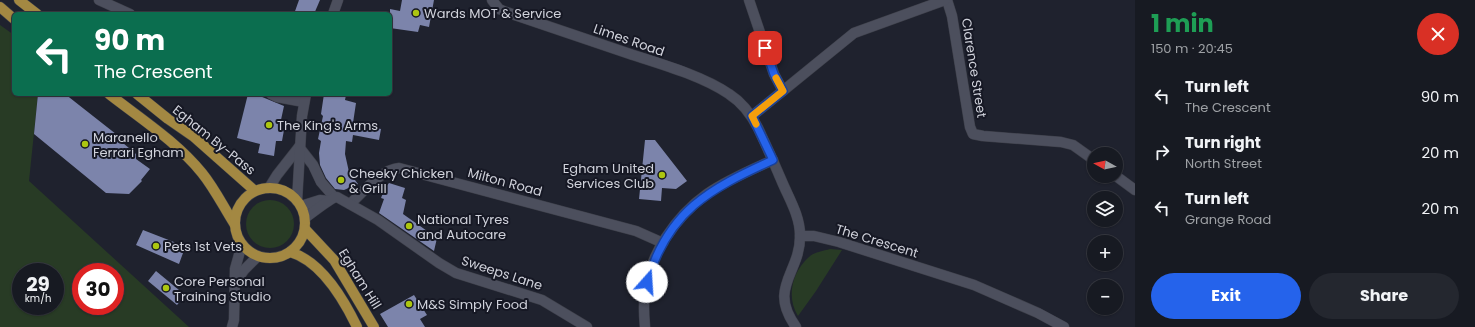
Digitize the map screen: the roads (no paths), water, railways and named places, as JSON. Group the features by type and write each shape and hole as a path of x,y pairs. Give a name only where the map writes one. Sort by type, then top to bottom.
{"main road":[{"path":"19,0 34,12"},
{"path":"0,7 12,17"},
{"path":"112,96 160,134 192,162 203,174 235,225"},
{"name":"Egham By-Pass","path":"139,96 168,119 194,137 255,191"},
{"path":"269,188 282,191 299,203 305,218 305,230 299,243 290,252 274,258 258,256 250,252 242,244 236,232 235,225 239,207 248,195 255,191 269,188"},
{"name":"Egham Hill","path":"305,230 334,260 374,327"},
{"name":"Egham Hill","path":"290,252 306,260 329,282 348,309 357,327"}],"street":[{"path":"98,0 125,12"},
{"path":"333,12 338,0"},
{"name":"Limes Road","path":"492,0 499,9 506,12 646,59 716,86 738,100 752,116"},
{"path":"749,0 774,74 783,91"},
{"path":"796,327 790,317 784,298 784,289 798,253 800,236 797,217 773,160 752,116 854,33 946,0"},
{"name":"Clarence Street","path":"946,0 952,16 970,127 973,134 1061,142 1073,146 1087,155"},
{"path":"275,96 305,98 299,147 299,203 331,199"},
{"path":"269,188 277,175 299,147"},
{"path":"299,147 313,165 331,199"},
{"path":"645,327 644,307 647,282 655,258 663,243 683,215 707,194 728,181 773,160"},
{"name":"Milton Road","path":"354,206 391,168 399,168 636,231 663,243"},
{"path":"1123,181 1135,190"},
{"name":"Sweeps Lane","path":"331,199 337,197 378,220 439,263 456,273 542,300 587,327"},
{"path":"305,218 323,207 331,199"},
{"name":"The Crescent","path":"800,236 814,236 839,242 974,285 1038,313 1064,327"},
{"path":"232,327 234,320 235,269 242,244"},
{"path":"235,283 244,270 258,256"}],"place":[{"name":"Wards MOT & Service","path":"416,13"},
{"name":"The King's Arms","path":"269,125"},
{"name":"Maranello Ferrari Egham","path":"85,144"},
{"name":"Egham United Services Club","path":"662,175"},
{"name":"Cheeky Chicken & Grill","path":"341,180"},
{"name":"National Tyres and Autocare","path":"409,226"},
{"name":"Pets 1st Vets","path":"156,246"},
{"name":"Core Personal Training Studio","path":"166,288"},
{"name":"M&S Simply Food","path":"409,304"}]}
